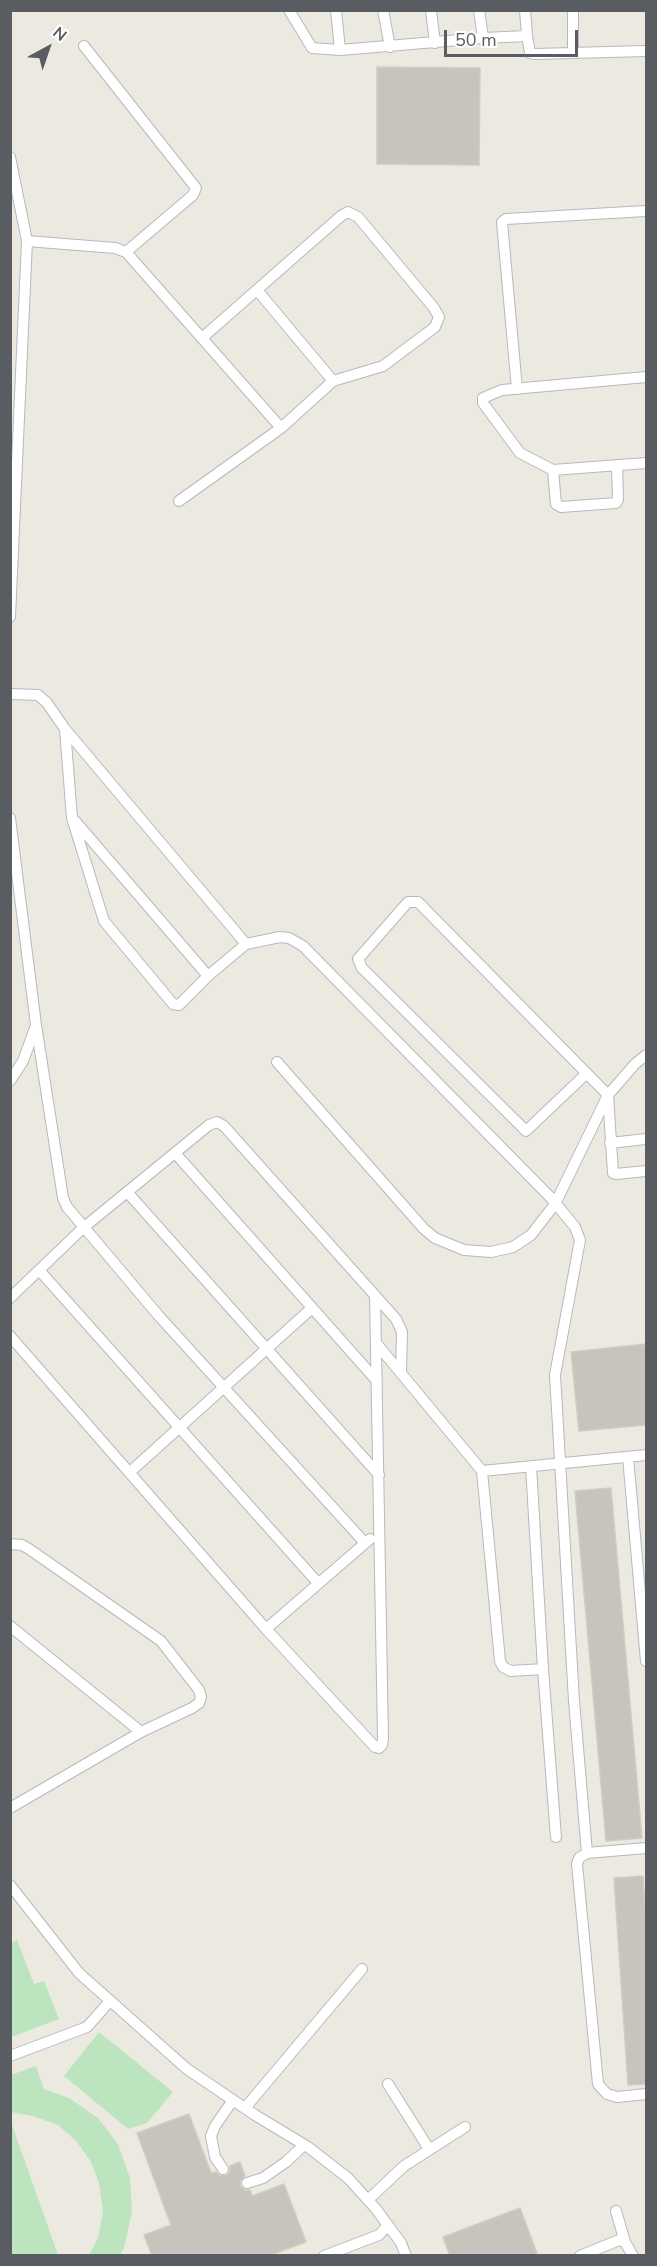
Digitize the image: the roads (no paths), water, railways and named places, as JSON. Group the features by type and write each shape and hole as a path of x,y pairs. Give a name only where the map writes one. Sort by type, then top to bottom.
{"lane":[{"path":"289,10 312,48 340,50 527,36"},
{"path":"336,10 340,50"},
{"path":"383,10 390,47"},
{"path":"431,10 435,43"},
{"path":"478,10 483,38"},
{"path":"525,10 530,53 646,51"},
{"path":"573,10 573,52"},
{"path":"84,46 196,188 193,195 126,252"},
{"path":"10,157 27,242 10,617"},
{"path":"517,389 502,222 506,219 646,211"},
{"path":"179,501 281,428 333,381 383,366 435,327 439,317 358,217 348,212 202,338"},
{"path":"27,242 115,248 126,252 281,428"},
{"path":"257,290 333,381"},
{"path":"646,378 502,390 483,398 483,403 520,453 553,470 646,463"},
{"path":"553,470 556,504 561,507 616,503 618,500 617,465"},
{"path":"10,694 38,695 47,703 65,729 246,944"},
{"path":"65,729 72,818 104,921 173,1004 179,1005 208,975 246,944 280,937 289,938 303,946 575,1227 580,1240 555,1375 574,1701 586,1853"},
{"path":"10,818 36,1025 63,1198 83,1228 158,1315 365,1544"},
{"path":"72,818 208,975"},
{"path":"587,1073 526,1131 362,968 358,959 408,902 418,902 587,1073 608,1095 613,1173 646,1171"},
{"path":"10,1081 23,1061 36,1025"},
{"path":"277,1062 424,1229 435,1238 464,1250 491,1252 513,1247 531,1235 555,1204 608,1095 646,1054"},
{"path":"10,1298 83,1228 209,1125 214,1122 221,1123 400,1325 402,1372"},
{"path":"610,1143 646,1139"},
{"path":"175,1153 377,1382"},
{"path":"128,1192 379,1475"},
{"path":"39,1270 318,1583"},
{"path":"10,1336 131,1471 266,1629 375,1747 379,1748 383,1738 375,1295"},
{"path":"131,1471 312,1308"},
{"path":"376,1343 482,1471 500,1661 503,1667 511,1671 543,1669"},
{"path":"482,1471 646,1455"},
{"path":"628,1457 646,1661"},
{"path":"531,1466 556,1838"},
{"path":"266,1629 380,1532"},
{"path":"10,1544 22,1545 29,1549 161,1641 199,1690 201,1697 192,1708 141,1732 10,1808"},
{"path":"10,1626 141,1732"},
{"path":"646,1848 586,1853 579,1858 577,1864 598,2084 607,2094 617,2097 646,2094"},
{"path":"10,1884 79,1973 187,2068 304,2145 348,2178 388,2225 401,2243 406,2256"},
{"path":"245,2108 362,1969"},
{"path":"10,2056 87,2027 110,2001"},
{"path":"388,2084 429,2149"},
{"path":"223,2169 215,2157 211,2136 215,2126 233,2100"},
{"path":"368,2200 404,2166 465,2127"},
{"path":"248,2183 263,2178 304,2145"},
{"path":"616,2211 625,2242 633,2256"},
{"path":"324,2256 379,2235 388,2225"},
{"path":"580,2256 612,2241 625,2242"}]}
